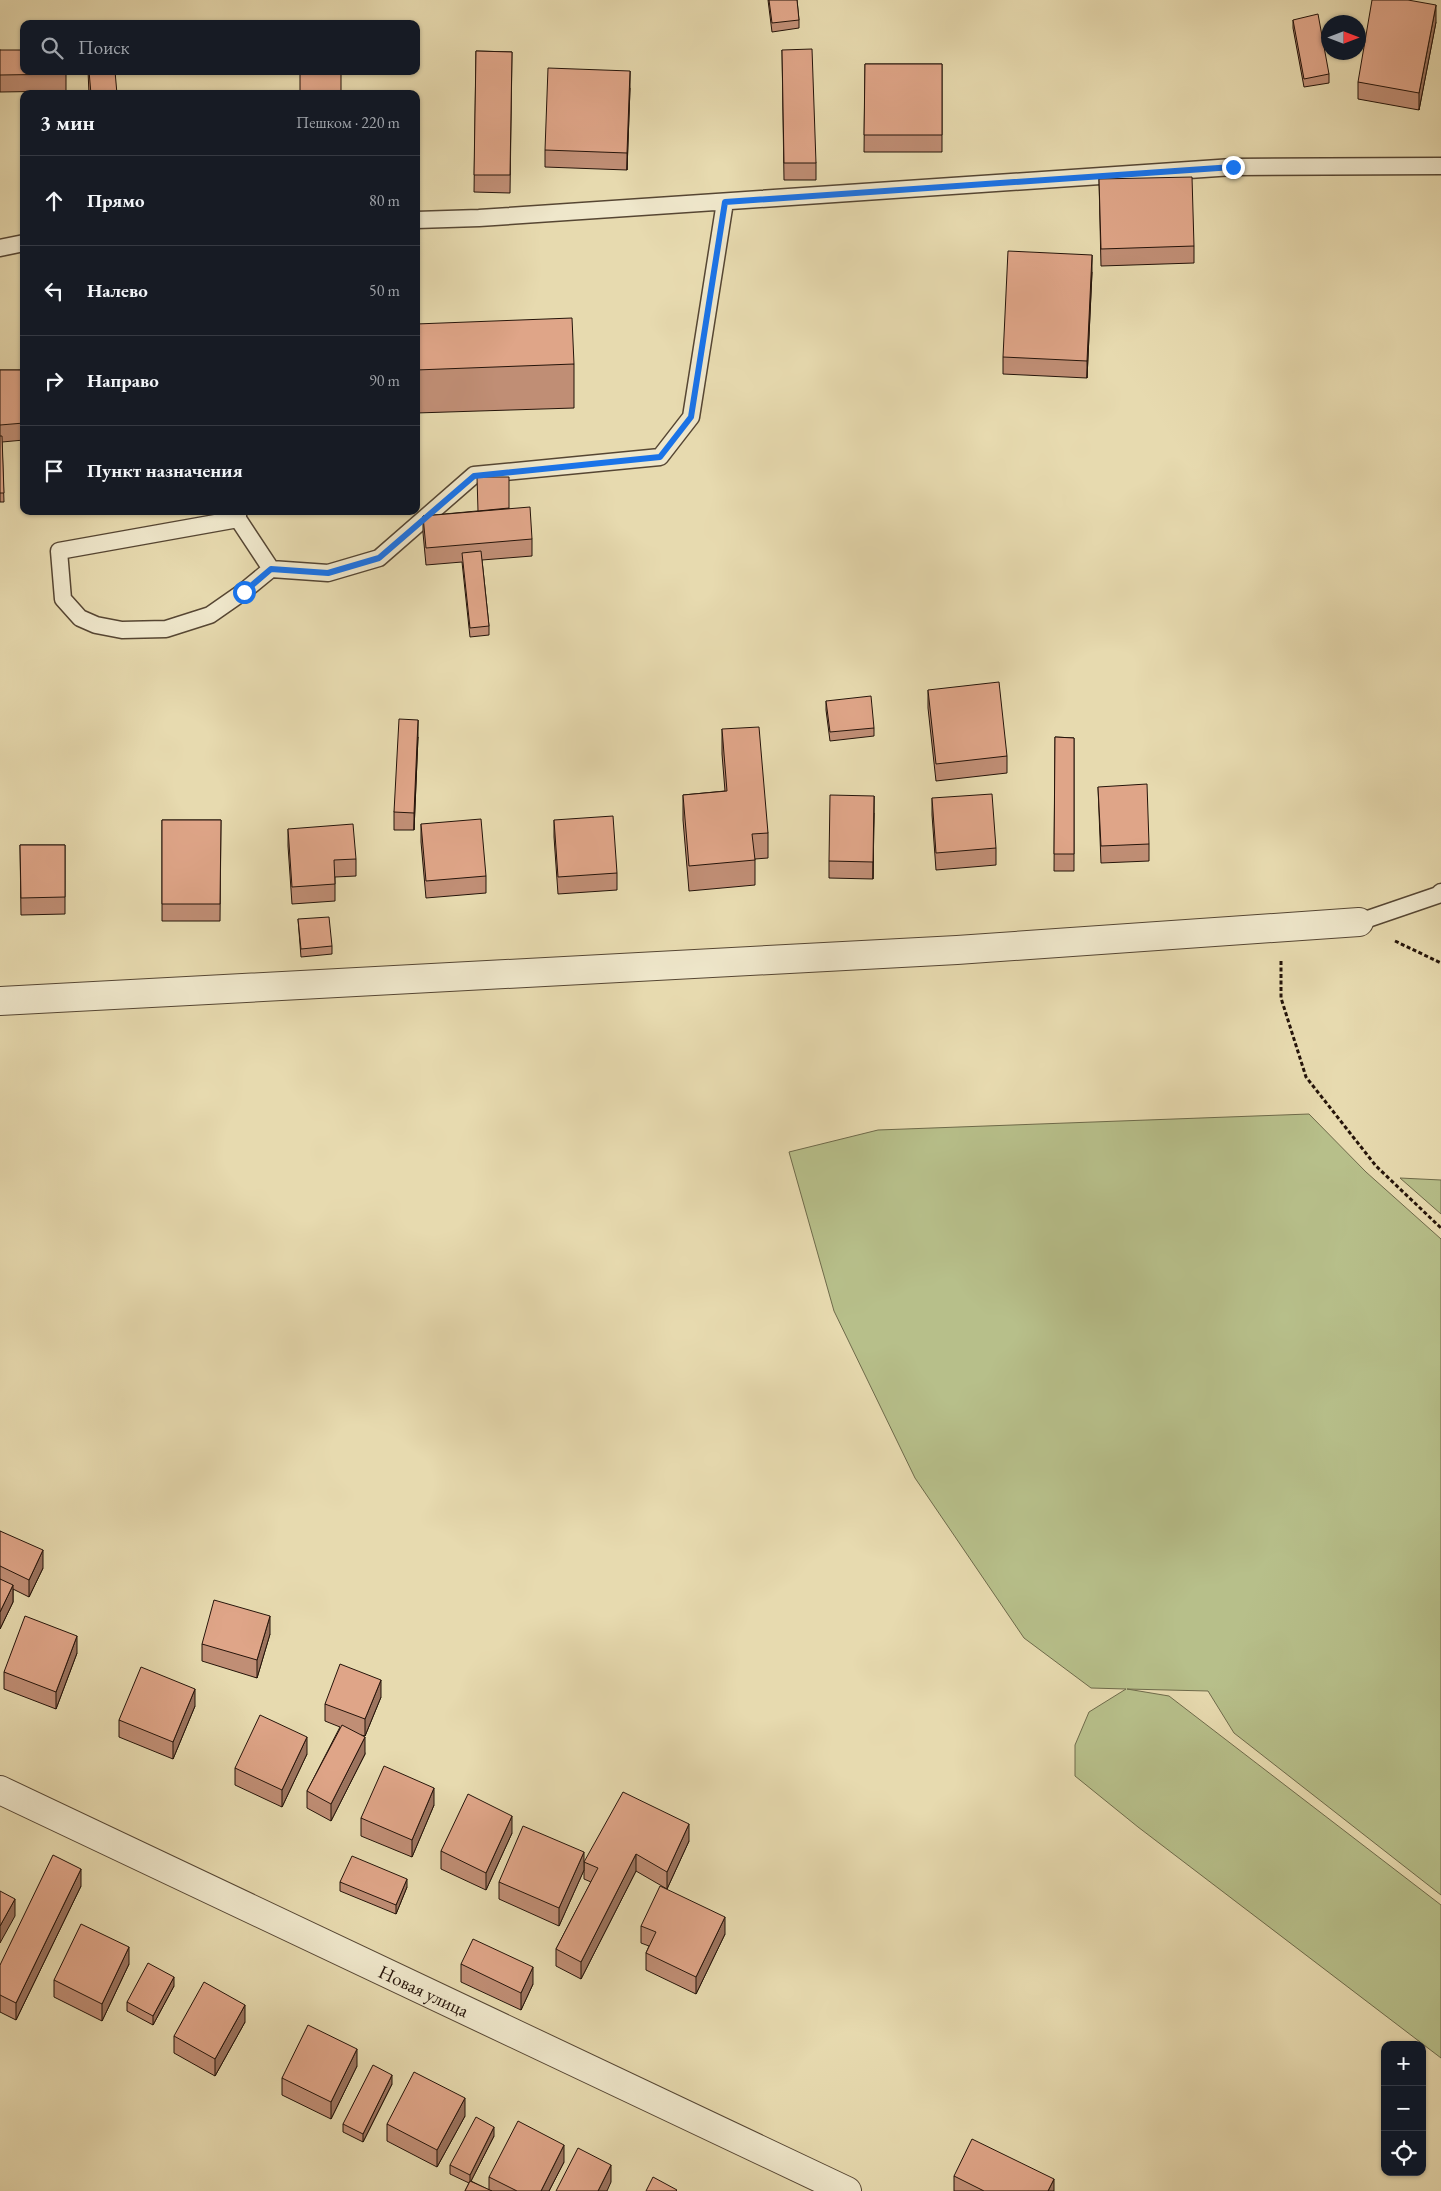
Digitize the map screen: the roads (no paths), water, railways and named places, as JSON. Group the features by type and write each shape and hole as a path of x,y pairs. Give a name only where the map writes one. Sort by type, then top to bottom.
{"street":[{"path":"0,1000 947,951 1359,922"},
{"name":"Новая улица","path":"0,1790 847,2191"}],"lane":[{"path":"420,220 479,218 1233,167 1441,166"},
{"path":"271,569 238,515 60,551 64,599 80,618 96,625 122,630 166,629 210,615 244,592 271,569 328,573 379,558 474,476 660,457 691,417 725,202"},
{"path":"0,248 20,245"},
{"path":"1359,922 1438,895 1441,892"}]}
